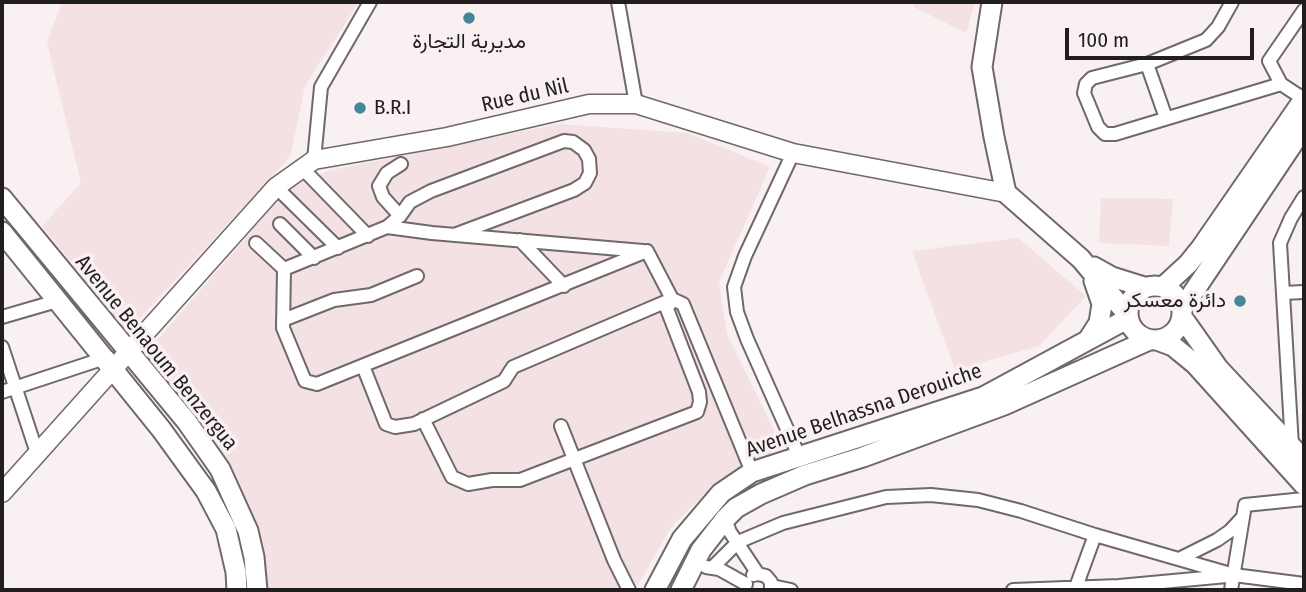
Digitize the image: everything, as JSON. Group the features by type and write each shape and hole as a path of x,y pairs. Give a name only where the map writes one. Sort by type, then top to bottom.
{"main road":[{"path":"992,2 982,67 1006,193 1081,259 1127,316 1135,332 1173,346 1195,364 1304,485"},
{"path":"1127,316 1131,298 1154,287 1188,264 1304,99"},
{"path":"1153,340 1174,333 1182,313 1304,127"},
{"name":"Avenue Benaoum Benzergua","path":"2,198 187,422 220,469 248,531 257,590"},
{"name":"Avenue Benaoum Benzergua","path":"2,232 161,429 206,491 226,529 236,572 237,590"},
{"path":"1081,259 1112,277 1176,295 1182,313 1218,368 1298,453"},
{"path":"1081,259 1096,285 1102,304 1099,323 1087,340"},
{"name":"Avenue Belhassna Derouiche","path":"655,590 682,540 721,492 752,472 983,397 1127,316"},
{"name":"Avenue Belhassna Derouiche","path":"681,590 702,567 701,550 725,519 736,508 761,494 805,475 863,457 1004,405 1153,340"}],"street":[{"path":"368,236 308,164 321,88 373,2"},
{"path":"618,2 636,104"},
{"path":"1232,2 1218,27 1206,40 1147,64 1092,78 1086,84 1084,93 1098,127 1105,134 1115,134 1282,84"},
{"path":"1304,10 1269,61 1282,84 1304,99"},
{"path":"1147,64 1166,118"},
{"name":"Rue du Nil","path":"2,493 108,364 128,352 276,187 308,164 447,137 589,104 636,104 793,153 1006,193"},
{"path":"284,269 387,227 400,216 410,202 431,191 564,141 573,142 584,150 589,159 590,173 584,183 574,190 454,235"},
{"path":"793,153 734,286 737,312 747,339 799,456"},
{"path":"400,216 383,197 379,186 387,173 401,164"},
{"path":"276,187 338,248"},
{"path":"1298,453 1280,243 1304,197"},
{"path":"280,224 314,258"},
{"path":"387,227 647,251"},
{"path":"520,240 564,286"},
{"path":"256,243 284,269 283,328 305,381 317,384 647,251"},
{"path":"647,251 672,299 683,304 752,472"},
{"path":"283,320 334,300 371,295 416,276"},
{"path":"1283,293 1304,292"},
{"path":"363,366 386,424 395,427 423,419 504,380 513,367 672,299"},
{"path":"423,419 453,477 468,484 492,480 520,480 697,412 699,392 667,309 672,299"},
{"path":"2,317 57,300"},
{"path":"2,348 8,390 37,453"},
{"path":"8,390 108,364"},
{"path":"561,426 614,560 629,590"},
{"path":"702,567 738,542 783,523 886,497 931,495 989,502 1095,536 1234,575 1304,584"},
{"path":"1231,590 1245,505 1304,499"},
{"path":"1179,559 1230,531 1244,516"},
{"path":"725,519 758,573 766,576 771,588 791,590"},
{"path":"1076,587 1095,536"},
{"path":"702,567 736,576 747,587 750,577 758,573"},
{"path":"1013,590 1119,588 1234,575"}],"shaded area":[{"path":"62,2 359,2 305,86 290,157 127,332 42,226 81,183 47,42"},
{"path":"913,2 975,2 966,33 914,7"},
{"path":"558,124 687,133 770,167 719,282 727,334 776,434 773,453 720,479 672,526 635,590 260,590 253,515 230,466 144,355 290,187 327,171"},
{"path":"1101,198 1173,199 1169,246 1099,243"},
{"path":"1018,238 1086,296 1039,346 955,370 912,251"}],"place":[{"name":"مديرية التجارة","path":"469,18"},
{"name":"B.R.I","path":"360,108"},
{"name":"دائرة معسكر","path":"1240,301"}]}
